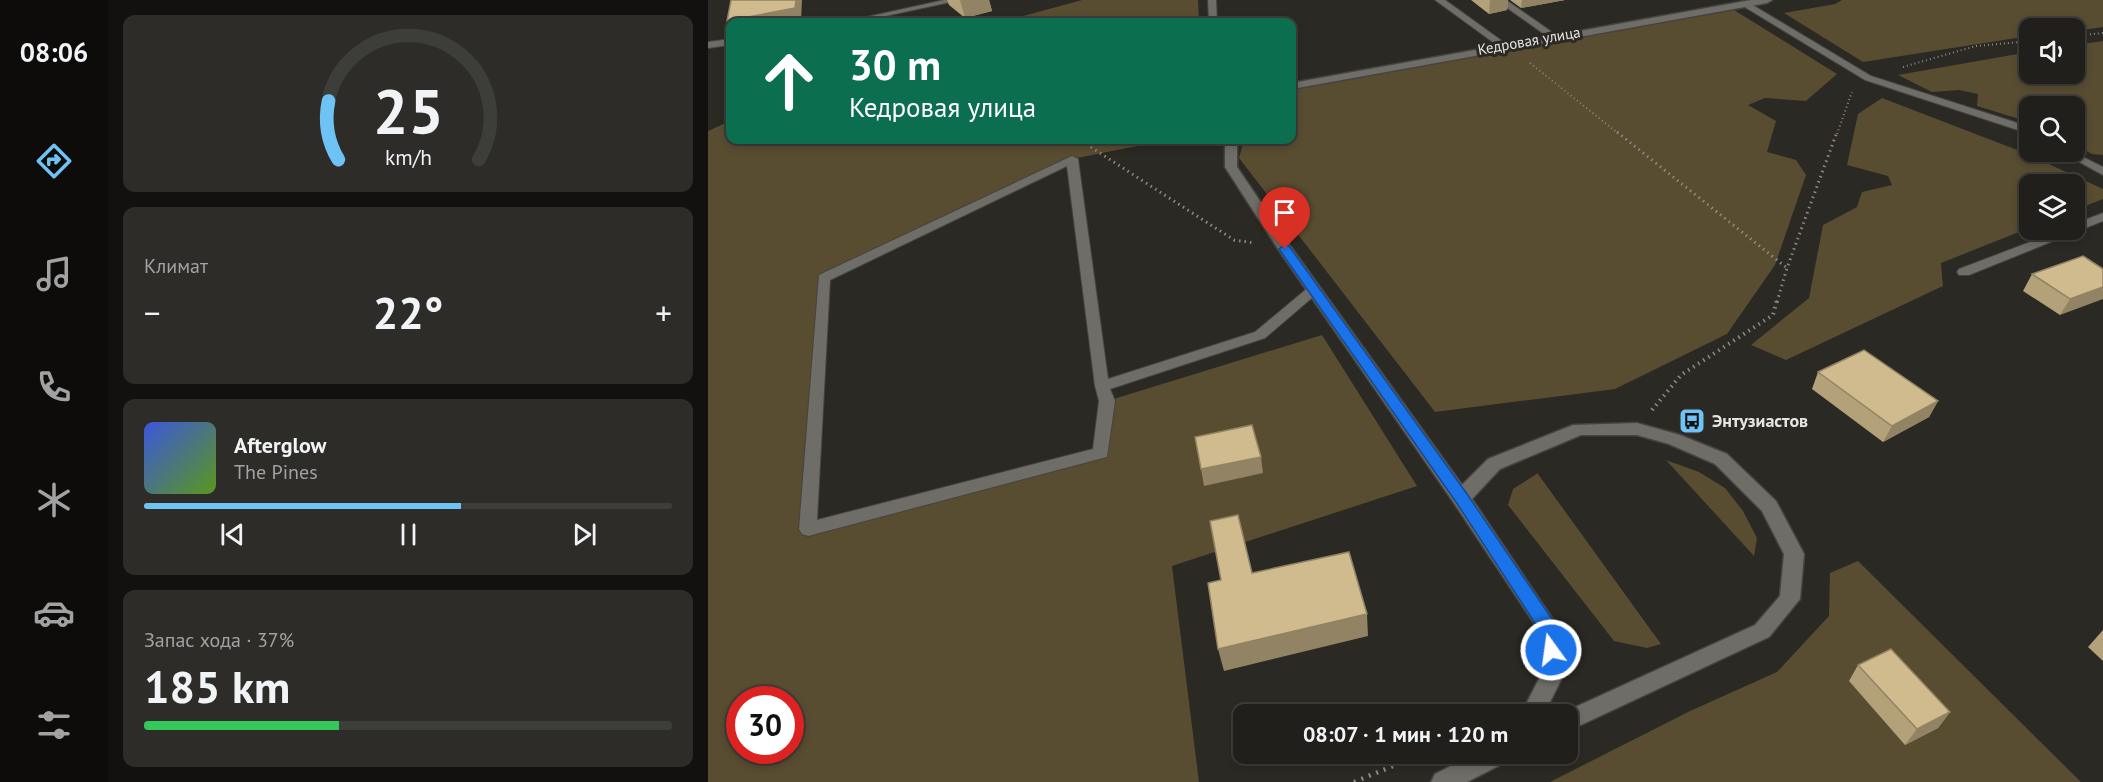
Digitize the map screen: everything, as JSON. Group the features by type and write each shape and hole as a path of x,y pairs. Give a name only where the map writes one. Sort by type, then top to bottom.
{"street":[{"name":"Кедровая улица","path":"1296,85 1766,0"},
{"path":"1231,144 1231,167 1285,249 1461,498 1548,627 1554,672 1537,704"},
{"path":"1461,498 1494,464 1579,429 1637,429 1674,439 1722,459 1769,506 1794,554 1790,599 1762,631 1578,716"},
{"path":"1443,782 1478,764"}],"lane":[{"path":"868,18 956,0"},
{"path":"1212,0 1214,18"},
{"path":"1439,0 1504,46"},
{"path":"1500,0 1554,37"},
{"path":"1746,4 1868,78 2019,127"},
{"path":"708,45 726,43"},
{"path":"1072,159 1102,386 1107,401 1101,453 808,529 824,278 1072,159"},
{"path":"2084,162 2103,172"},
{"path":"2085,225 2103,218"},
{"path":"1964,272 2045,240"},
{"path":"1102,386 1260,335 1314,290"}],"path":[{"path":"2085,35 2103,33"},
{"path":"1637,429 1681,375 1773,315 1787,268 1853,90 1868,78 1976,46 2019,41"},
{"path":"1504,46 1542,71 1787,268"},
{"path":"1085,144 1234,240 1285,249"},
{"path":"1354,782 1398,764"}],"shaded area":[{"path":"1082,0 1198,0 1199,18 1016,18"},
{"path":"1842,0 2103,0 2103,27 2085,30 2085,18 2019,18 2019,38 1863,62 1784,13 1835,4"},
{"path":"1734,10 1837,74 1806,101 1765,98 1748,105 1776,121 1767,152 1796,160 1806,175 1775,265 1727,334 1615,389 1435,412 1239,158 1243,144 1296,144 1296,90 1316,84"},
{"path":"2103,41 2103,155 2092,154 2085,150 2085,96 2019,96 2019,119 1977,106 1978,94 1959,90 1932,92 1898,75 2019,54 2019,84 2085,84 2085,44"},
{"path":"1882,98 2019,151 2019,162 2044,162 2070,174 2019,174 2019,232 1941,263 1943,286 1786,360 1751,345 1809,298 1823,225 1857,207 1862,192 1892,185 1888,176 1847,165 1858,114"},
{"path":"726,123 726,144 1147,144 1072,159 824,278 808,528 1100,453 1107,401 1322,335 1417,486 1172,566 1199,782 708,782 708,131"},
{"path":"2085,181 2103,189 2103,199 2085,206"},
{"path":"1666,460 1699,472 1725,488 1743,511 1757,538 1754,556"},
{"path":"1538,473 1661,644 1647,648 1614,641 1508,505 1513,489"},
{"path":"1858,561 2081,782 1550,782 1690,711 1777,672 1829,616 1830,573"}],"building":[{"path":"731,0 796,0 795,8 743,18 728,18"},
{"path":"2083,256 2103,269 2103,287 2070,299 2032,274"},
{"path":"1864,350 1938,401 1892,426 1818,372"},
{"path":"1252,425 1261,457 1201,469 1195,437"},
{"path":"1238,515 1252,573 1349,552 1367,614 1218,649 1208,583 1221,580 1210,521"},
{"path":"1891,649 1950,712 1917,729 1858,665"}],"place":[{"name":"Энтузиастов","path":"1692,421"}],"route":[{"path":"1285,249 1461,498 1548,627 1551,650"}]}
